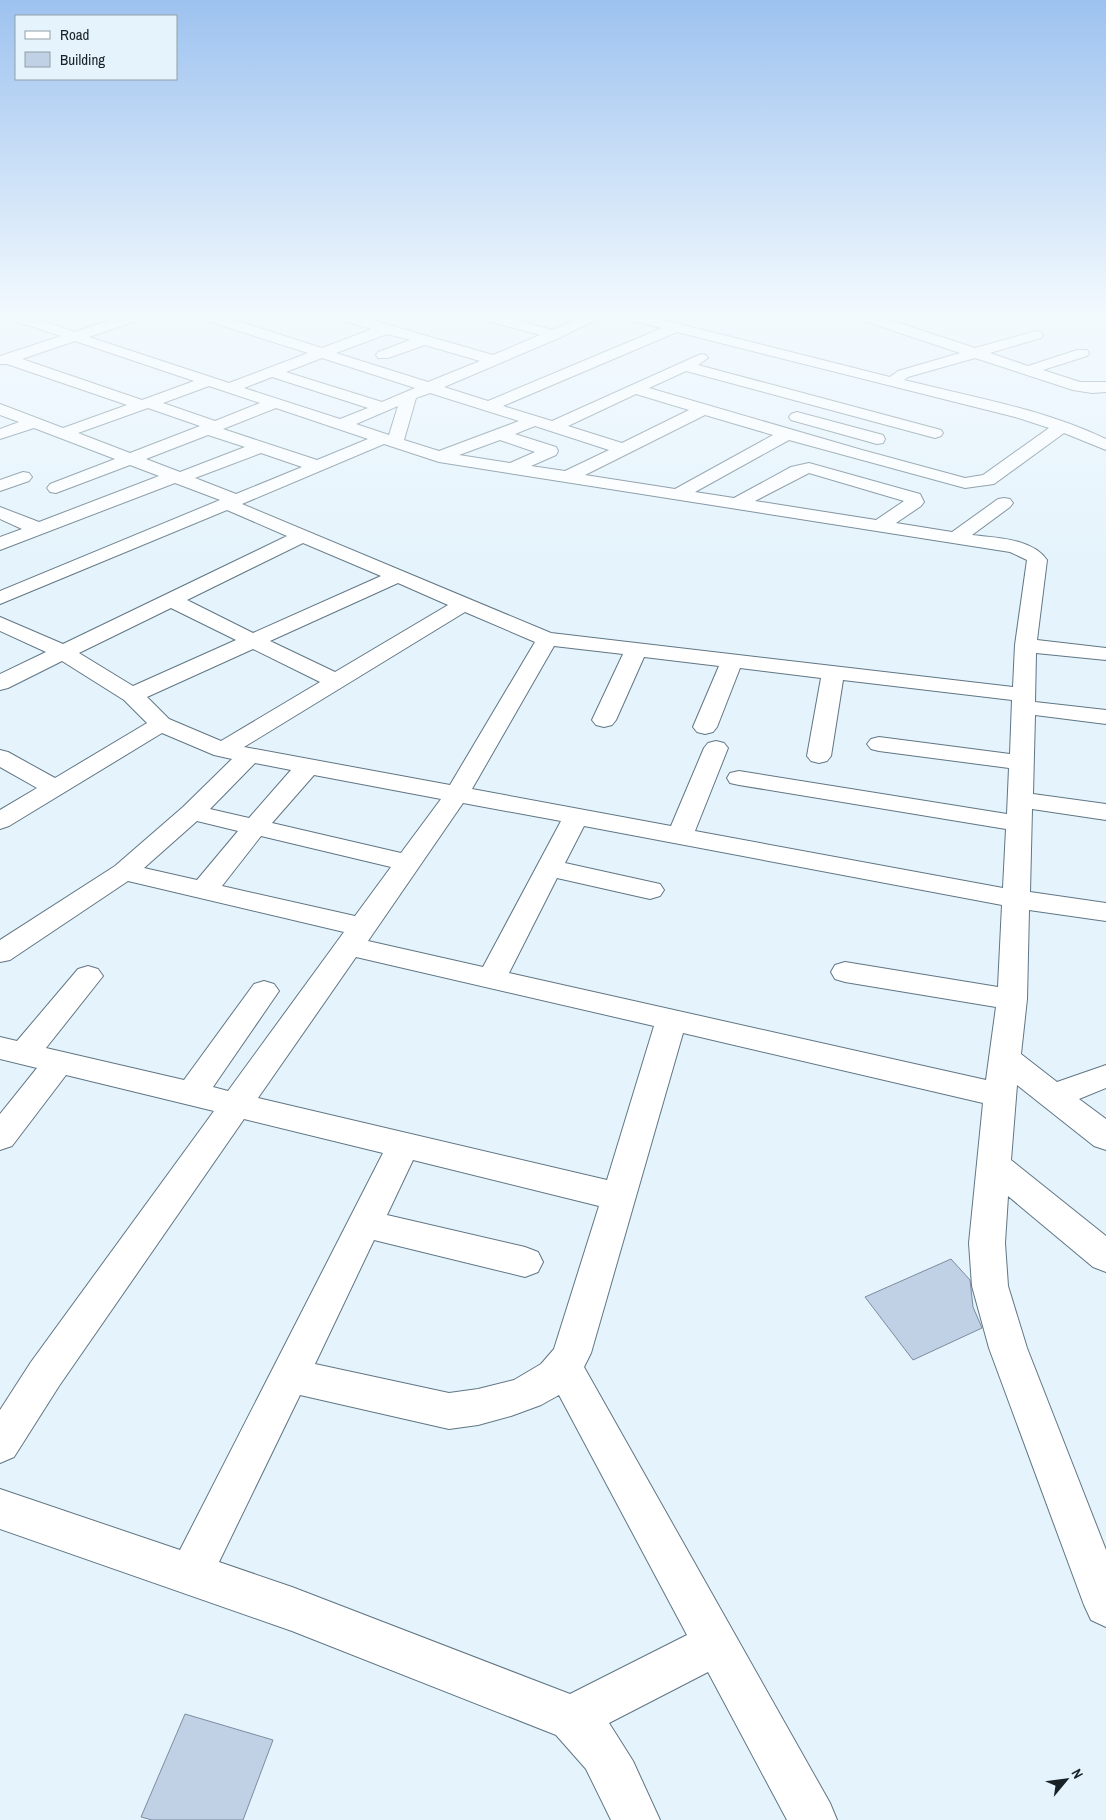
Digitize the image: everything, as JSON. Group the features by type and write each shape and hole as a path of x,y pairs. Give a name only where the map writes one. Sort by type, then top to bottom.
{"street":[{"path":"142,403 317,466"},
{"path":"64,433 149,403"},
{"path":"56,488 275,403 439,457 1014,547 1033,555 1037,560 1026,645 1012,999 1000,1095 987,1242 990,1286 1008,1348 1106,1605"},
{"path":"369,403 382,407"},
{"path":"340,425 392,403"},
{"path":"0,598 317,466 389,441 406,403"},
{"path":"479,403 623,449"},
{"path":"489,406 496,403"},
{"path":"555,426 605,403"},
{"path":"681,403 856,454 965,483 988,480 1061,427"},
{"path":"734,418 764,403"},
{"path":"824,403 935,433"},
{"path":"978,403 1061,427 1106,445"},
{"path":"1020,403 1035,406 1106,430"},
{"path":"876,417 891,408"},
{"path":"0,409 178,477 303,536 547,639 833,673 1024,701 1106,717"},
{"path":"565,478 704,410"},
{"path":"784,414 877,439"},
{"path":"439,457 536,420"},
{"path":"0,434 35,422"},
{"path":"856,454 899,423"},
{"path":"499,434 550,451 511,469"},
{"path":"676,495 787,434"},
{"path":"0,544 260,447"},
{"path":"736,504 797,470 809,468 914,498 915,502 879,526"},
{"path":"0,486 23,477"},
{"path":"955,538 1004,503"},
{"path":"0,512 38,529"},
{"path":"0,683 303,536"},
{"path":"132,694 397,576"},
{"path":"170,600 336,681"},
{"path":"222,750 464,604"},
{"path":"0,623 63,652 132,694 161,724 222,750 1016,899 1106,912"},
{"path":"0,1444 45,1374 457,794 547,639"},
{"path":"1026,645 1106,654"},
{"path":"604,720 636,650"},
{"path":"680,836 711,738 732,661"},
{"path":"819,756 833,673"},
{"path":"0,822 161,724"},
{"path":"879,744 1022,762"},
{"path":"0,953 124,872 192,812 250,755"},
{"path":"0,757 55,788"},
{"path":"204,890 254,828 308,766"},
{"path":"739,778 1020,812 1106,812"},
{"path":"192,812 408,863"},
{"path":"491,978 576,816"},
{"path":"549,868 650,890"},
{"path":"124,872 204,890 491,978 671,1021 1000,1095"},
{"path":"845,972 1012,999"},
{"path":"12,1051 88,976"},
{"path":"192,1094 264,991"},
{"path":"289,1375 449,1411 468,1410 519,1396 550,1379 564,1367 572,1353 671,1021"},
{"path":"12,1051 619,1197"},
{"path":"1004,1058 1105,1136"},
{"path":"0,1137 58,1062"},
{"path":"1054,1096 1106,1076"},
{"path":"190,1575 404,1145"},
{"path":"994,1164 1106,1257"},
{"path":"365,1224 525,1262"},
{"path":"564,1367 813,1820"},
{"path":"0,1509 292,1609 572,1718 591,1735 612,1766 636,1820"},
{"path":"572,1718 716,1644"}],"building":[{"path":"951,1259 970,1280 973,1307 982,1328 913,1360 865,1297"},
{"path":"185,1714 273,1740 243,1820 152,1820 141,1817"}]}
